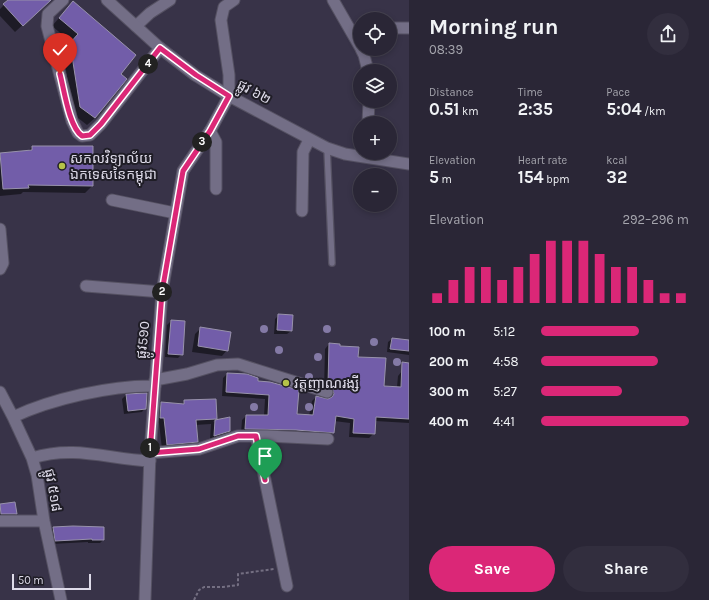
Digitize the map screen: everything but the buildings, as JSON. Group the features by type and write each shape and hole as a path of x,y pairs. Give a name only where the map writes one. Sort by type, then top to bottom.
{"street":[{"path":"63,0 48,14 47,26 72,121 78,133 82,136 90,135 101,124 160,48"},
{"name":"ផ្លូវ ៦២","path":"107,0 160,48 196,75 229,96 309,140 326,148 345,154 353,155"},
{"path":"136,26 150,12 170,0"},
{"path":"229,96 229,75 221,20 224,7 234,0"},
{"path":"333,0 353,28"},
{"path":"397,28 409,28"},
{"name":"ផ្លូវ590","path":"145,600 150,457 162,292 175,213 183,171 210,131 229,96"},
{"path":"210,131 216,142 216,189"},
{"path":"302,211 303,152 309,140"},
{"name":"ផ្លូវ ៦២","path":"388,160 409,164"},
{"path":"112,200 175,213"},
{"path":"0,229 3,263 0,269"},
{"path":"86,286 162,292"},
{"path":"13,417 32,408 95,391 141,386 217,365 238,364 326,392"},
{"name":"ផ្លូវ ៥១៨","path":"0,392 32,458 37,475 44,521 61,600"},
{"path":"32,458 46,453 79,452 134,460 199,449 238,436 328,439"},
{"path":"256,436 287,586"},
{"path":"0,521 44,521"}],"lane":[{"path":"326,148 332,263"}],"path":[{"path":"194,600 199,590 204,587 223,588 238,584 238,574 284,568"}],"place":[{"name":"សកលវិទ្យាល័យ ឯកទេសនៃកម្ពុជា","path":"62,166"},
{"name":"វត្តញាណរង្សី","path":"286,383"}],"route":[{"path":"60,74 72,121 78,133 82,136 90,135 101,124 160,48 196,75 229,96 210,131 183,171 162,292 150,453 199,449 238,436 256,436 265,480"}]}
